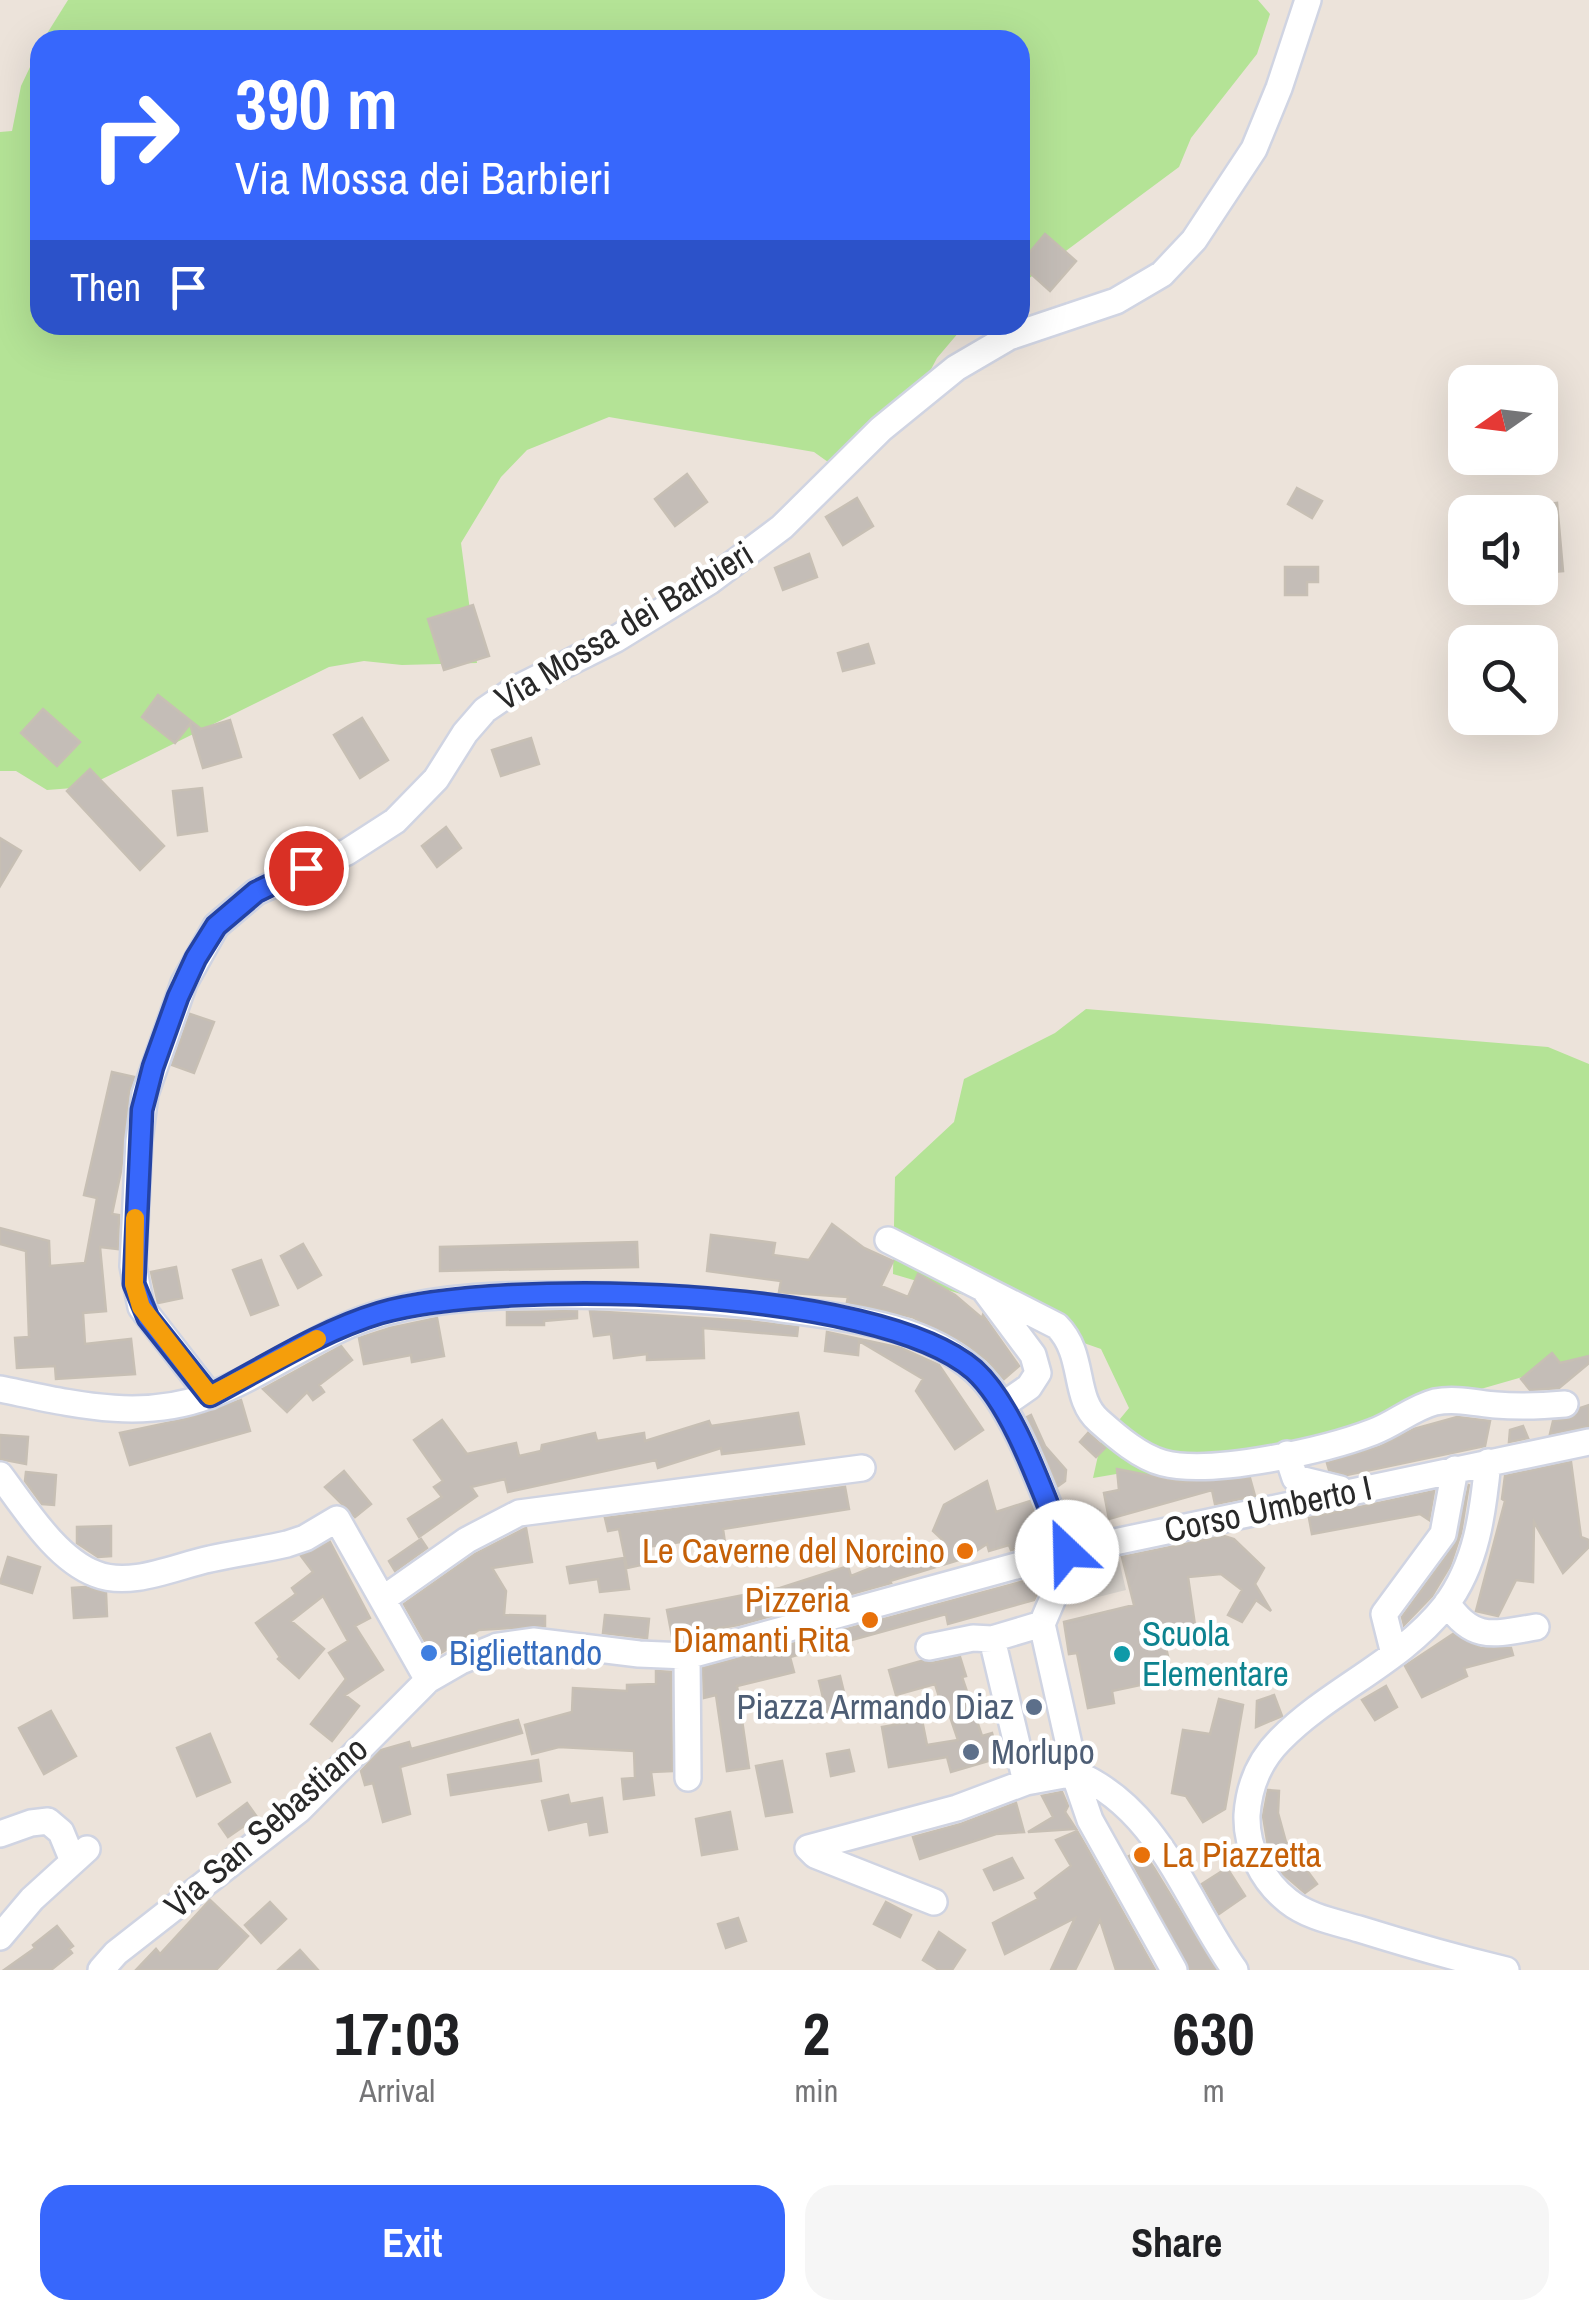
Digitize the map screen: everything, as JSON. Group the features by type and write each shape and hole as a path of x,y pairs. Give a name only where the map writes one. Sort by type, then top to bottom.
{"street":[{"name":"Via Mossa dei Barbieri","path":"1030,330 1116,301 1162,274 1194,240 1254,149 1280,88 1308,0"},
{"name":"Via Mossa dei Barbieri","path":"210,1396 141,1307 134,1284 134,1266 138,1141 145,1094 184,984 216,926 256,892 347,852 395,822 421,798 465,733 486,710 514,690 616,638 710,581 782,527 881,429 956,368 1015,335"},
{"path":"888,1240 1045,1318 1062,1331 1074,1350 1090,1411 1148,1458 1164,1464 1197,1467 1287,1454 1367,1434 1438,1402 1558,1404 1542,1451"},
{"path":"986,1292 1033,1355 1038,1373 1029,1386 1002,1405"},
{"path":"0,1389 91,1407 129,1410 170,1406 210,1396 337,1329 403,1308 485,1296 646,1295 713,1300 845,1318 901,1331 941,1347 984,1380 1002,1405 1067,1552 1062,1576 1042,1624 1076,1773 1090,1820 1174,1970"},
{"name":"Corso Umberto I","path":"428,1680 482,1652 532,1641 687,1656 1067,1552 1589,1442"},
{"path":"1287,1454 1294,1478 1350,1491"},
{"path":"1488,1462 1483,1514 1473,1552 1447,1604 1394,1654 1281,1738 1264,1758 1251,1785 1247,1821 1257,1862 1282,1896 1311,1914 1506,1970"},
{"path":"383,1600 467,1540 519,1512 862,1468"},
{"path":"1394,1654 1384,1614 1443,1534 1456,1469"},
{"path":"0,1474 71,1559 102,1576 140,1576 287,1544 337,1519 428,1680"},
{"path":"1447,1604 1460,1621 1478,1632 1536,1627"},
{"path":"928,1647 973,1638 992,1639 1042,1624"},
{"path":"992,1639 1026,1782"},
{"path":"687,1656 688,1778"},
{"name":"Via San Sebastiano","path":"100,1970 116,1953 299,1810 428,1680"},
{"path":"934,1902 814,1855 808,1848 957,1808 1026,1782 1076,1773 1117,1796 1149,1830 1235,1970"},
{"path":"0,1834 32,1822 48,1822 80,1855 0,1937"}],"green space":[{"path":"68,0 1258,0 1270,14 1257,54 1191,138 1179,167 1030,278 1030,30 49,30"},
{"path":"30,67 30,335 957,335 937,358 919,392 842,472 814,452 609,417 527,450 501,477 461,543 477,663 402,665 364,661 329,667 86,787 47,790 16,771 0,771 0,132 12,131 21,86"},
{"path":"1086,1009 1548,1047 1589,1064 1589,1358 1303,1440 1167,1492 1128,1472 1093,1478 1101,1442 1129,1408 1101,1349 1061,1335 1022,1312 893,1274 895,1177 954,1122 964,1079 1055,1033"}],"shaded area":[{"path":"1089,1504 1101,1510 1106,1530 1076,1539 1067,1510"},
{"path":"1118,1556 1126,1590 1090,1599 1082,1565"}],"building":[{"path":"1045,234 1076,261 1050,291 1030,273 1030,252"},
{"path":"687,474 707,502 675,526 655,499"},
{"path":"1297,488 1322,501 1312,518 1288,504"},
{"path":"857,498 873,526 843,545 826,517"},
{"path":"1558,514 1563,571 1558,571"},
{"path":"809,554 817,577 783,590 775,568"},
{"path":"1285,567 1318,567 1318,582 1307,582 1307,595 1285,595"},
{"path":"473,605 489,656 444,670 428,619"},
{"path":"868,644 874,663 843,671 838,653"},
{"path":"158,695 201,729 230,720 241,757 203,768 190,724 175,743 142,717"},
{"path":"43,709 80,742 57,766 21,733"},
{"path":"362,718 388,760 360,778 334,735"},
{"path":"531,738 539,764 501,776 492,750"},
{"path":"90,769 164,846 140,870 67,791"},
{"path":"202,788 207,831 178,835 173,791"},
{"path":"446,827 461,848 437,867 422,846"},
{"path":"0,838 21,851 0,886"},
{"path":"190,1014 214,1022 194,1073 172,1065"},
{"path":"112,1072 134,1077 112,1214 119,1215 118,1249 100,1247 106,1311 83,1313 85,1344 131,1339 135,1374 56,1379 55,1366 17,1368 15,1338 29,1337 26,1251 0,1244 0,1228 49,1241 50,1266 85,1263 97,1198 84,1195"},
{"path":"832,1224 864,1248 893,1261 881,1286 908,1297 918,1274 955,1295 982,1318 983,1315 1019,1366 1004,1379 963,1342 912,1317 847,1302 848,1297 779,1292 781,1281 707,1271 711,1235 775,1243 773,1255 809,1260"},
{"path":"637,1242 638,1267 440,1271 440,1247"},
{"path":"303,1244 321,1275 298,1288 281,1256"},
{"path":"261,1260 278,1305 251,1315 233,1270"},
{"path":"176,1267 182,1298 158,1303 151,1272"},
{"path":"577,1311 577,1318 544,1321 544,1325 507,1325 507,1312"},
{"path":"590,1311 798,1327 797,1336 703,1328 704,1358 647,1360 647,1354 614,1358 611,1334 594,1336"},
{"path":"437,1318 444,1356 412,1362 411,1355 364,1364 359,1338"},
{"path":"827,1332 901,1348 939,1365 983,1430 955,1449 916,1391 923,1379 859,1341 858,1355 825,1351"},
{"path":"341,1346 352,1360 319,1385 324,1392 313,1400 307,1392 287,1412 263,1389"},
{"path":"1552,1353 1560,1363 1589,1356 1589,1363 1559,1388 1530,1390 1521,1379"},
{"path":"241,1400 250,1431 130,1465 120,1433 186,1419"},
{"path":"1589,1405 1589,1426 1550,1434 1553,1421 1573,1418 1580,1408"},
{"path":"798,1413 804,1444 722,1454 721,1448 658,1468 656,1460 508,1492 505,1479 471,1487 477,1496 419,1537 408,1519 442,1497 434,1487 443,1481 414,1440 442,1420 467,1454 516,1443 519,1456 541,1451 542,1445 595,1433 597,1441 644,1433 645,1441 709,1421 711,1426"},
{"path":"1031,1415 1045,1446 1066,1470 1065,1481 1058,1486 1027,1417"},
{"path":"1457,1417 1490,1421 1485,1446 1347,1475 1329,1470 1327,1463 1379,1447 1414,1429"},
{"path":"1523,1426 1528,1438 1509,1442 1510,1430"},
{"path":"1088,1433 1105,1448 1096,1457 1080,1442"},
{"path":"0,1435 28,1437 26,1464 0,1459"},
{"path":"1571,1462 1581,1537 1589,1540 1589,1547 1563,1573 1534,1522 1533,1582 1516,1580 1498,1616 1476,1611 1505,1501 1505,1476"},
{"path":"1117,1469 1182,1482 1250,1478 1255,1496 1215,1504 1212,1490 1109,1519 1104,1493 1119,1490"},
{"path":"344,1471 371,1504 355,1517 325,1487"},
{"path":"26,1472 56,1475 54,1505 42,1504 25,1481"},
{"path":"987,1481 996,1512 1030,1501 1045,1541 1011,1550 1009,1545 989,1551 987,1544 965,1558 891,1583 738,1625 672,1636 667,1610 780,1588 848,1566 851,1576 901,1556 947,1544 933,1531 944,1505"},
{"path":"1469,1484 1461,1533 1450,1566 1432,1596 1404,1625 1402,1617 1456,1543"},
{"path":"845,1487 849,1509 723,1529 726,1550 697,1554 694,1540 647,1547 650,1563 627,1568 619,1529 608,1531 605,1518"},
{"path":"1434,1491 1429,1520 1420,1514 1312,1534 1309,1518"},
{"path":"111,1526 111,1556 98,1557 77,1543 77,1527"},
{"path":"526,1528 532,1562 492,1568 506,1591 504,1615 545,1616 545,1626 479,1630 434,1657 404,1604 475,1554"},
{"path":"1224,1536 1234,1539 1264,1568 1255,1584 1271,1611 1256,1600 1242,1622 1228,1615 1242,1590 1221,1574 1188,1577 1197,1639 1164,1639 1173,1678 1112,1691 1114,1703 1088,1708 1077,1653 1069,1654 1064,1622 1134,1605 1122,1557"},
{"path":"421,1539 427,1548 395,1571 389,1561"},
{"path":"330,1542 370,1618 355,1626 383,1670 345,1695 359,1706 332,1741 311,1724 346,1679 329,1653 348,1641 323,1596 291,1621 324,1649 299,1678 278,1659 256,1623 296,1594 292,1588 313,1572 301,1556"},
{"path":"8,1557 40,1567 32,1593 0,1583"},
{"path":"624,1558 629,1589 600,1592 598,1579 570,1583 567,1567"},
{"path":"1039,1577 1041,1585 1034,1600 948,1624 946,1614 790,1657 794,1672 737,1686 749,1768 727,1771 716,1695 704,1698 703,1668"},
{"path":"72,1588 106,1593 107,1616 74,1618"},
{"path":"605,1615 649,1619 647,1638 603,1633"},
{"path":"1453,1634 1481,1648 1511,1648 1513,1655 1464,1668 1467,1676 1422,1697 1405,1666"},
{"path":"960,1657 966,1676 962,1677 982,1736 992,1733 999,1758 951,1772 947,1757 889,1767 882,1727 922,1720 927,1745 958,1740 935,1684 896,1695 889,1670 921,1661 932,1663"},
{"path":"656,1671 671,1672 672,1771 651,1772 654,1795 624,1799 622,1779 635,1778 634,1751 559,1747 532,1754 525,1725 572,1712 573,1688 627,1691 627,1685 656,1684"},
{"path":"840,1676 848,1709 827,1714 819,1681"},
{"path":"1386,1686 1397,1707 1375,1720 1362,1700"},
{"path":"1274,1695 1282,1716 1256,1727 1257,1701"},
{"path":"1219,1699 1243,1705 1225,1809 1203,1822 1186,1796 1172,1793 1183,1730 1210,1734"},
{"path":"51,1711 76,1756 44,1774 19,1728"},
{"path":"518,1720 522,1733 400,1767 410,1814 383,1822 373,1783 365,1785 361,1771 381,1750 409,1742 411,1749"},
{"path":"210,1734 230,1782 197,1796 177,1748"},
{"path":"849,1750 854,1771 831,1776 827,1754"},
{"path":"538,1760 541,1781 451,1795 448,1775"},
{"path":"782,1761 792,1812 766,1816 756,1766"},
{"path":"1268,1790 1279,1791 1278,1813 1286,1842 1317,1884 1305,1893 1283,1874 1268,1846 1263,1816"},
{"path":"1062,1792 1068,1806 1065,1812 1076,1829 1028,1832 1053,1817 1042,1796"},
{"path":"568,1795 570,1804 602,1798 607,1832 590,1835 588,1821 549,1830 542,1801"},
{"path":"247,1803 257,1817 228,1837 219,1824"},
{"path":"1016,1803 1024,1832 996,1834 920,1859 913,1837"},
{"path":"730,1812 737,1849 702,1855 696,1819"},
{"path":"1077,1831 1155,1970 1116,1970 1100,1920 1075,1970 1051,1970 1075,1918 1005,1954 993,1923 1038,1899 1035,1893 1071,1866 1056,1840"},
{"path":"1142,1850 1216,1970 1190,1970 1129,1856"},
{"path":"1012,1858 1023,1878 994,1890 984,1870"},
{"path":"1227,1868 1245,1896 1219,1914 1202,1884"},
{"path":"210,1900 248,1936 216,1970 136,1970 156,1949 160,1954"},
{"path":"270,1902 286,1919 261,1943 245,1925"},
{"path":"886,1902 911,1915 900,1937 874,1924"},
{"path":"738,1918 746,1941 726,1948 718,1924"},
{"path":"57,1926 73,1946 69,1949 72,1953 51,1970 4,1970 35,1948 33,1945"},
{"path":"939,1932 965,1950 952,1970 939,1970 923,1960"},
{"path":"300,1950 318,1970 278,1970"}],"slow traffic":[{"path":"135,1218 134,1284 141,1307 210,1396 317,1339"}],"place":[{"name":"Le Caverne del Norcino","path":"965,1551"},
{"name":"Pizzeria Diamanti Rita","path":"870,1620"},
{"name":"Bigliettando","path":"429,1653"},
{"name":"Scuola Elementare","path":"1122,1654"},
{"name":"Piazza Armando Diaz","path":"1034,1707"},
{"name":"Morlupo","path":"971,1752"},
{"name":"La Piazzetta","path":"1142,1855"}],"route":[{"path":"306,868 256,892 216,926 178,997 142,1110 134,1284 148,1318 210,1396 363,1319 472,1296 679,1296 845,1318 927,1340 964,1362 984,1380 1002,1405 1067,1552"}]}
